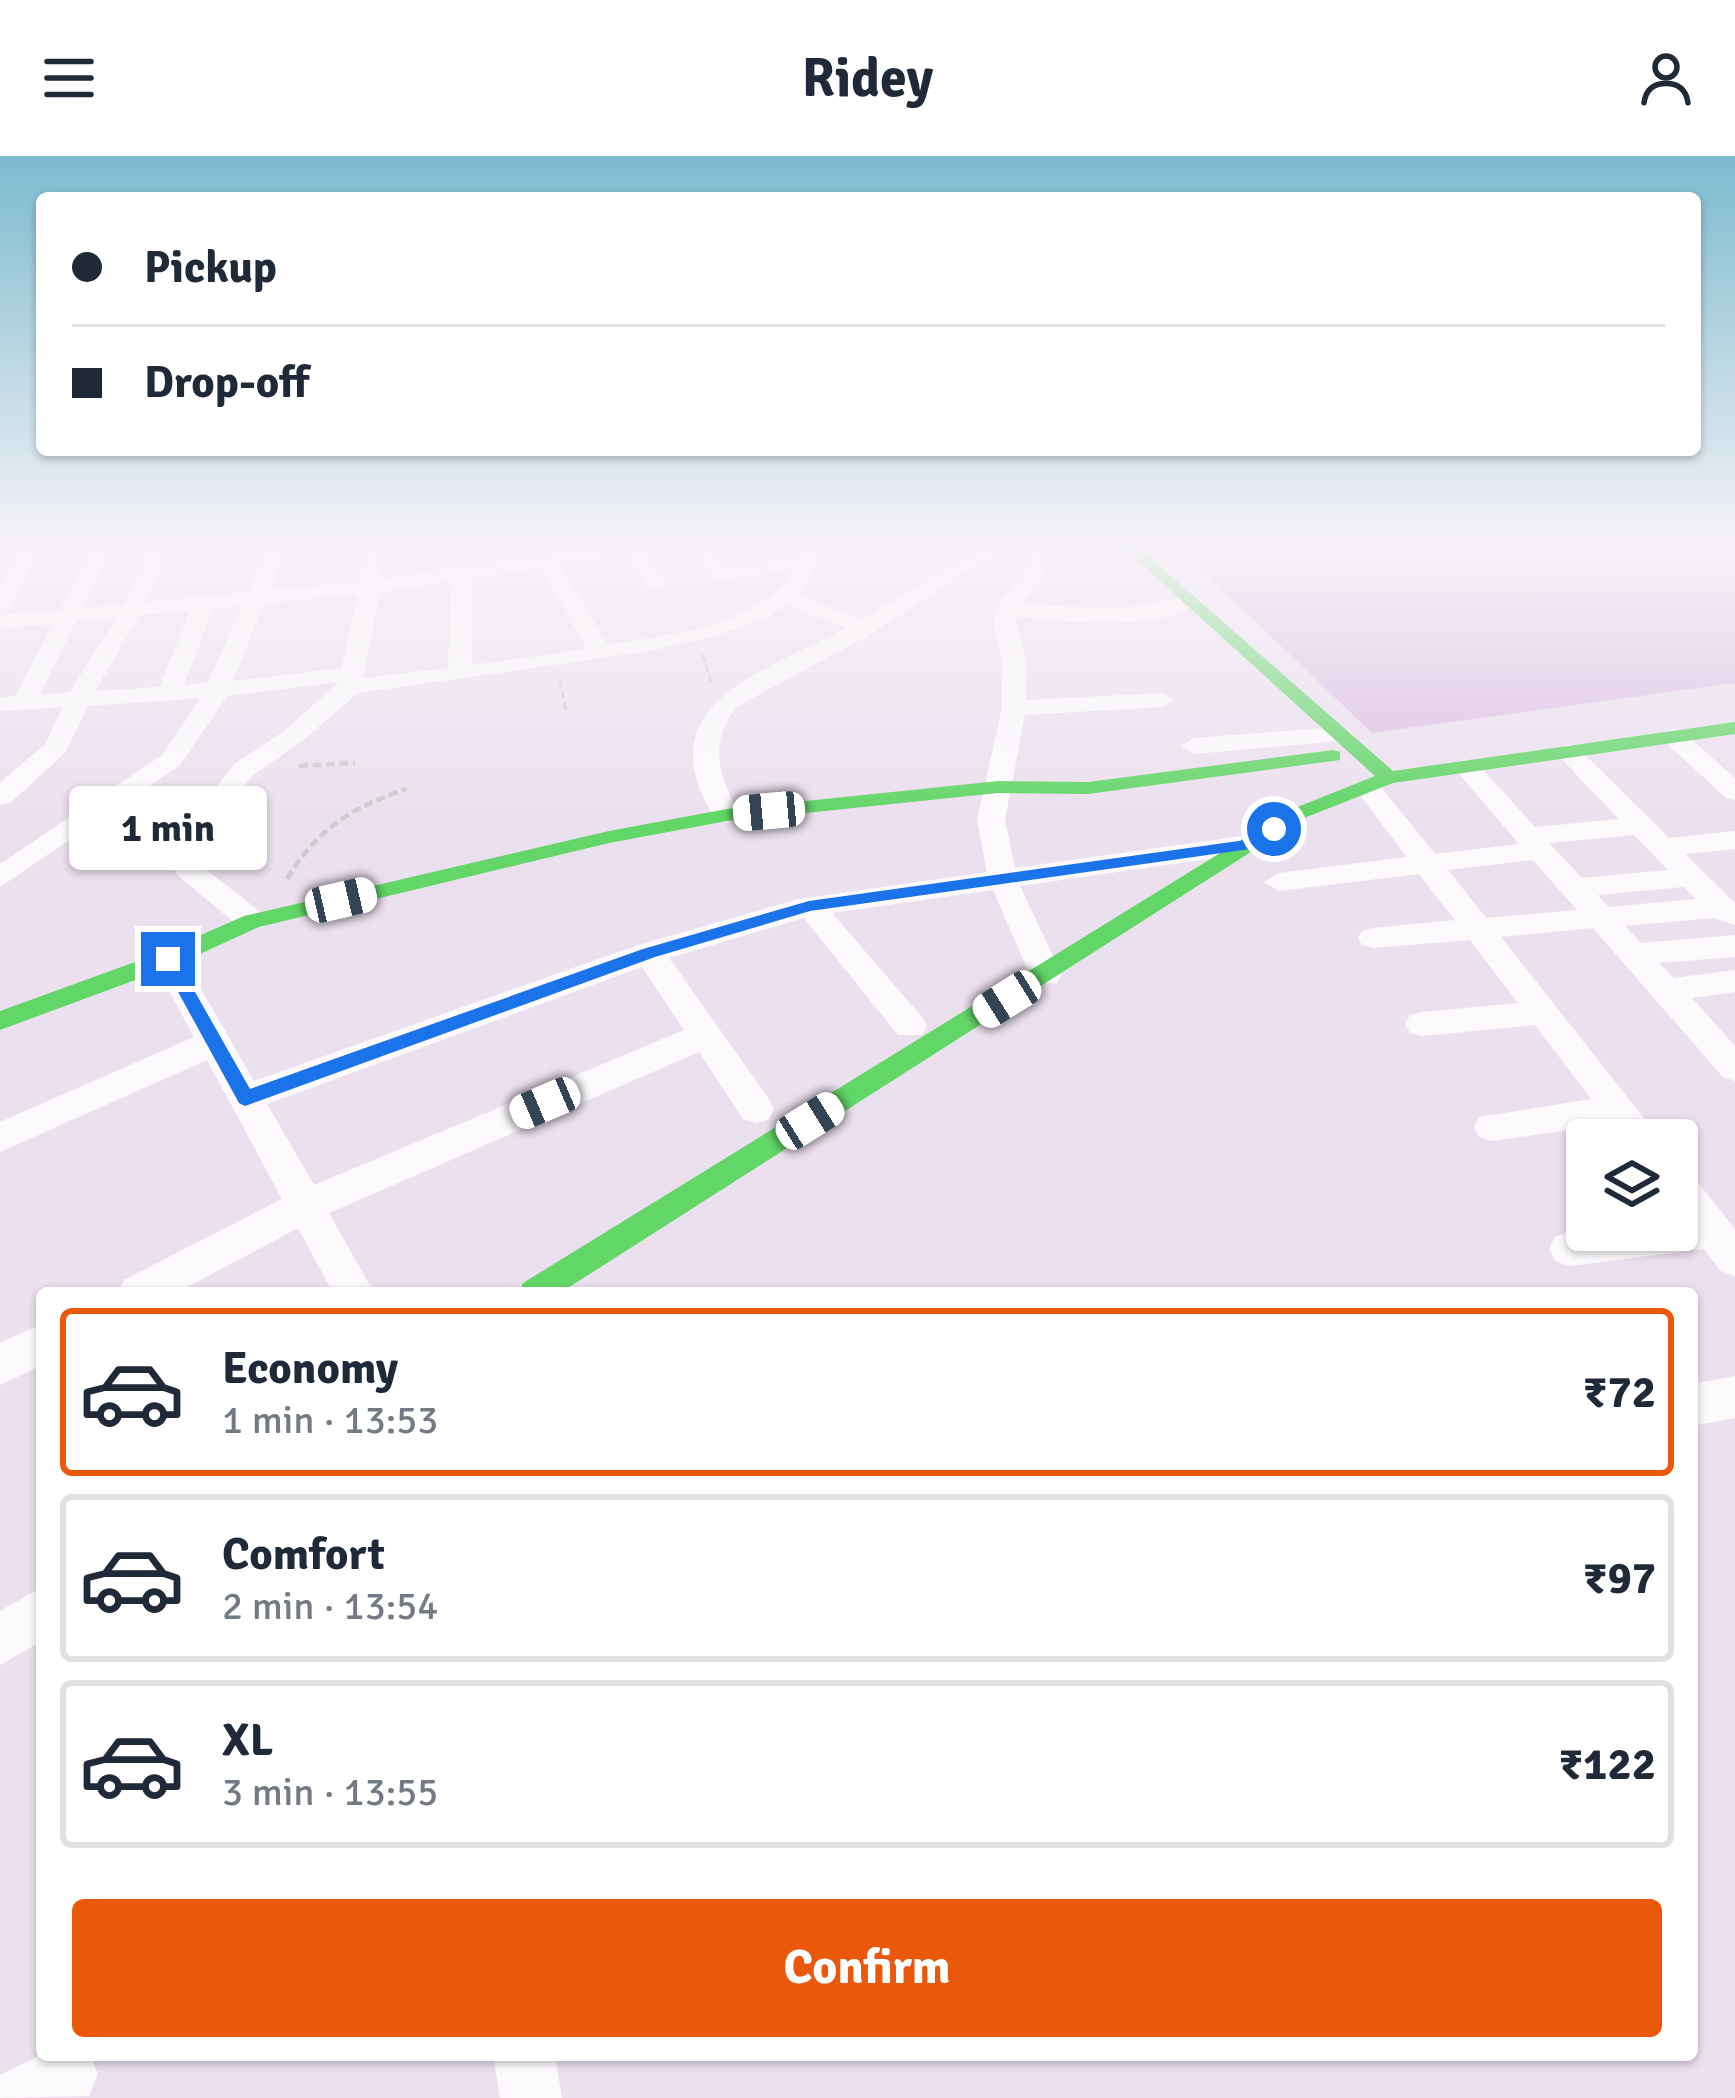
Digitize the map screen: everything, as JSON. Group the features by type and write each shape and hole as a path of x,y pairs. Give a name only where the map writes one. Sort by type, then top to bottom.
{"street":[{"path":"12,703 57,632"},
{"path":"0,797 56,748 119,632"},
{"path":"168,694 193,632"},
{"path":"0,878 171,760 218,690 244,632"},
{"path":"252,921 186,868 184,847 244,770 292,737 351,681 361,632"},
{"path":"460,672 461,632"},
{"path":"591,632 601,653"},
{"path":"12,703 460,672 601,653 706,632"},
{"path":"727,815 710,788 703,748 720,710 746,691 858,632"},
{"path":"1007,632 1014,663 1015,708 991,820 1004,882 1046,975"},
{"path":"1222,632 1378,783 1429,861 1627,1119"},
{"path":"1015,708 1162,700"},
{"path":"544,1287 1298,814 1378,783 1735,728"},
{"path":"1674,737 1735,792"},
{"path":"1194,746 1336,745"},
{"path":"0,1021 168,959 252,921 609,837 727,815 998,788 1088,788 1336,745"},
{"path":"1568,752 1662,848 1718,896"},
{"path":"1466,767 1666,991 1720,1033 1735,1068"},
{"path":"1279,882 1641,826"},
{"path":"1662,848 1735,840"},
{"path":"245,1098 649,953 809,906 1250,844"},
{"path":"1574,888 1718,896"},
{"path":"1373,938 1600,918 1718,896"},
{"path":"809,906 910,1026"},
{"path":"1633,955 1735,946"},
{"path":"649,953 756,1109"},
{"path":"168,959 351,1287"},
{"path":"1666,991 1735,981"},
{"path":"1422,1024 1544,1012"},
{"path":"150,1287 305,1206 704,1035"},
{"path":"0,1138 215,1042"},
{"path":"1492,1127 1619,1109"},
{"path":"1698,1211 1724,1245"},
{"path":"0,1365 36,1346"},
{"path":"1698,1404 1735,1396"},
{"path":"0,1640 36,1616"},
{"path":"525,2061 531,2098"}],"path":[{"path":"226,898 286,880 317,831 334,818 406,789"}],"shaded area":[{"path":"1266,632 1735,632 1735,683 1372,733"}],"traffic: fast":[{"path":"1225,632 1389,778 1735,728"},
{"path":"0,1021 168,959 252,921 609,837 727,815 998,787 1088,788 1333,756"},
{"path":"544,1287 1297,814 1389,778"}],"route":[{"path":"168,959 245,1098 649,953 809,906 1250,844 1274,829"}]}
